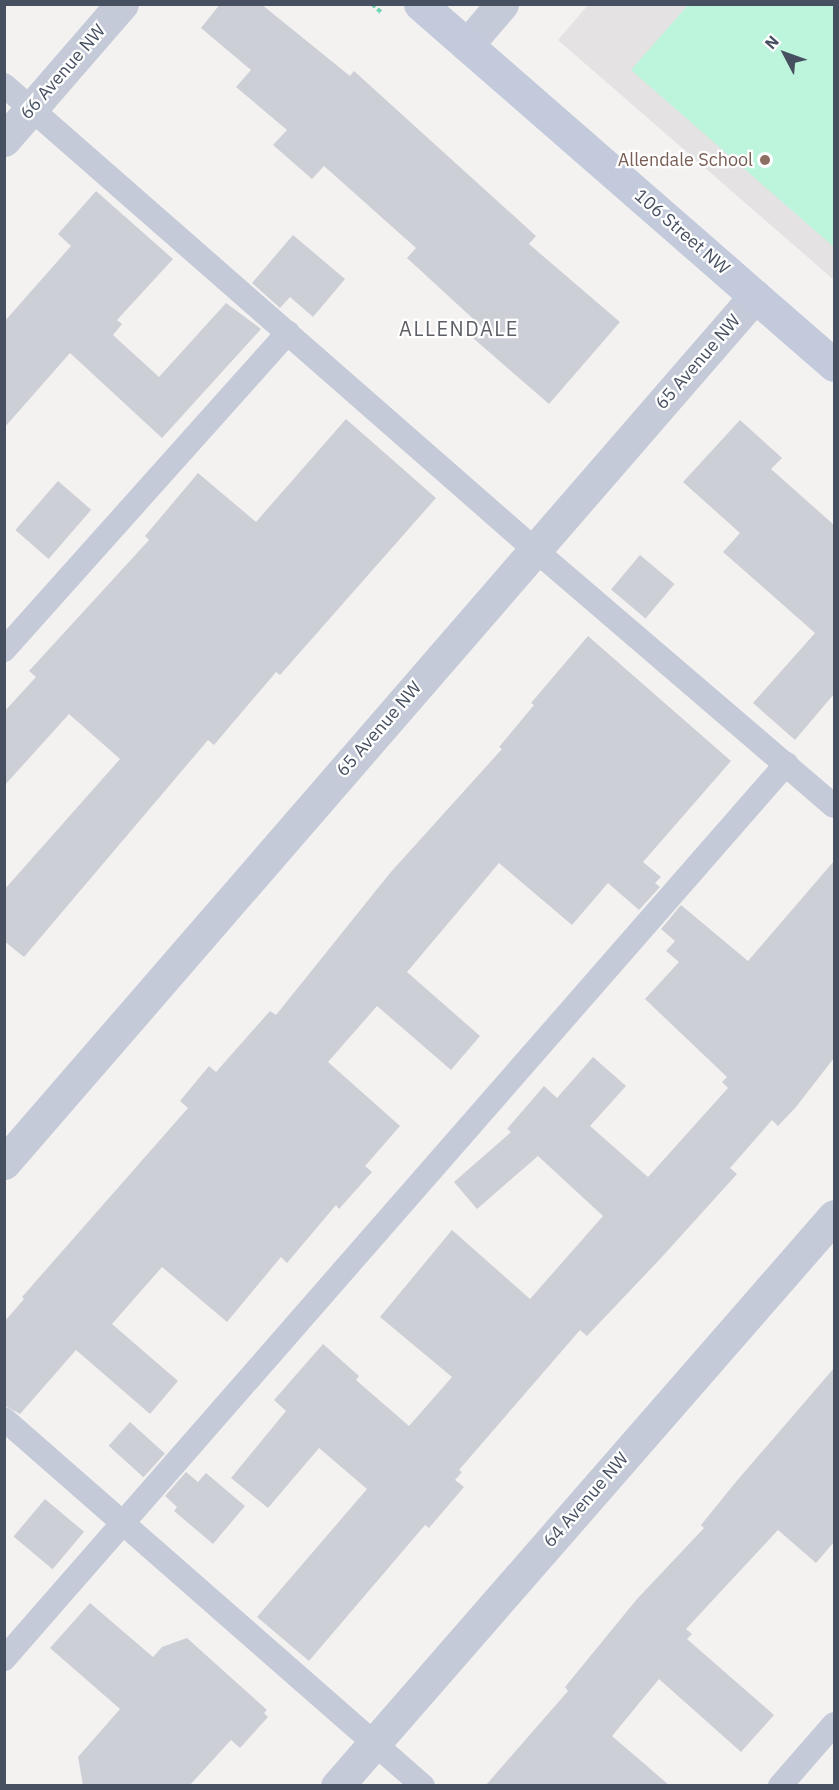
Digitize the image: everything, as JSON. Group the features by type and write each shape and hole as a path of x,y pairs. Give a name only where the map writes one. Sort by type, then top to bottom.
{"street":[{"name":"66 Avenue NW","path":"4,140 122,4"},
{"name":"106 Street NW","path":"420,4 834,365"},
{"path":"467,45 502,4"},
{"name":"65 Avenue NW","path":"4,1163 755,296"},
{"name":"64 Avenue NW","path":"337,1785 834,1216"}],"lane":[{"path":"4,85 534,549 834,806"},
{"path":"4,650 288,332"},
{"path":"4,1659 786,764"},
{"path":"4,1419 423,1785"},
{"path":"780,1785 834,1724"}],"shaded area":[{"name":"Allendale School","path":"588,5 834,5 834,280 558,40"}],"green space":[{"name":"Allendale School","path":"688,5 834,5 834,247 631,70"}],"building":[{"path":"220,4 261,4 350,76 354,71 536,236 529,244 620,322 549,404 473,338 482,327 407,258 416,248 324,166 312,179 273,145 287,130 236,87 251,70 201,28"},
{"path":"96,191 173,259 117,320 122,324 113,335 159,377 226,303 261,329 162,438 70,353 4,428 4,322 71,246 58,234"},
{"path":"293,235 345,279 313,317 290,297 280,308 252,283"},
{"path":"346,419 436,498 280,675 276,672 214,745 208,740 24,957 4,941 4,890 120,759 69,714 4,786 4,712 36,677 29,671 149,540 145,536 198,473 256,522"},
{"path":"740,420 782,458 771,469 834,525 834,694 795,740 753,703 815,633 723,552 740,533 683,482"},
{"path":"58,481 91,510 49,559 15,530"},
{"path":"640,555 674,584 646,618 611,589"},
{"path":"588,636 731,761 643,862 661,877 655,883 660,887 639,910 608,883 572,925 499,863 407,972 480,1036 451,1070 377,1006 328,1062 400,1126 365,1166 372,1172 339,1209 336,1205 287,1263 281,1257 227,1322 162,1267 112,1324 178,1381 150,1414 76,1350 20,1414 4,1405 4,1322 24,1299 22,1297 188,1108 180,1101 209,1066 216,1072 270,1011 276,1015 390,873 502,749 499,747 534,705 531,703"},
{"path":"834,861 834,1058 796,1107 778,1126 772,1120 730,1168 737,1174 661,1258 587,1336 580,1330 459,1470 462,1472 455,1480 464,1487 429,1528 425,1525 309,1661 257,1617 367,1489 319,1448 268,1508 231,1478 286,1411 274,1400 323,1344 359,1376 356,1380 409,1426 452,1377 380,1317 452,1230 530,1299 603,1216 538,1156 477,1209 454,1182 511,1132 507,1129 544,1086 557,1098 593,1057 626,1086 590,1126 648,1177 728,1088 722,1082 727,1077 645,999 679,962 666,951 675,941 661,929 681,905 748,961"},
{"path":"834,1368 834,1542 816,1563 778,1530 686,1629 692,1634 687,1639 774,1715 741,1752 659,1679 612,1736 669,1785 486,1785 568,1691 565,1687 637,1599 704,1528 701,1525 735,1483"},
{"path":"130,1422 165,1453 144,1477 109,1446"},
{"path":"186,1472 198,1482 206,1473 245,1506 213,1544 174,1511 177,1507 165,1496"},
{"path":"45,1499 84,1532 53,1569 14,1537"},
{"path":"90,1603 153,1657 162,1647 187,1638 267,1710 264,1713 268,1717 240,1748 231,1740 190,1785 83,1785 78,1757 120,1709 50,1648"}],"place":[{"name":"Allendale School","path":"765,160"}],"district":[{"name":"ALLENDALE","path":"459,328"}]}
